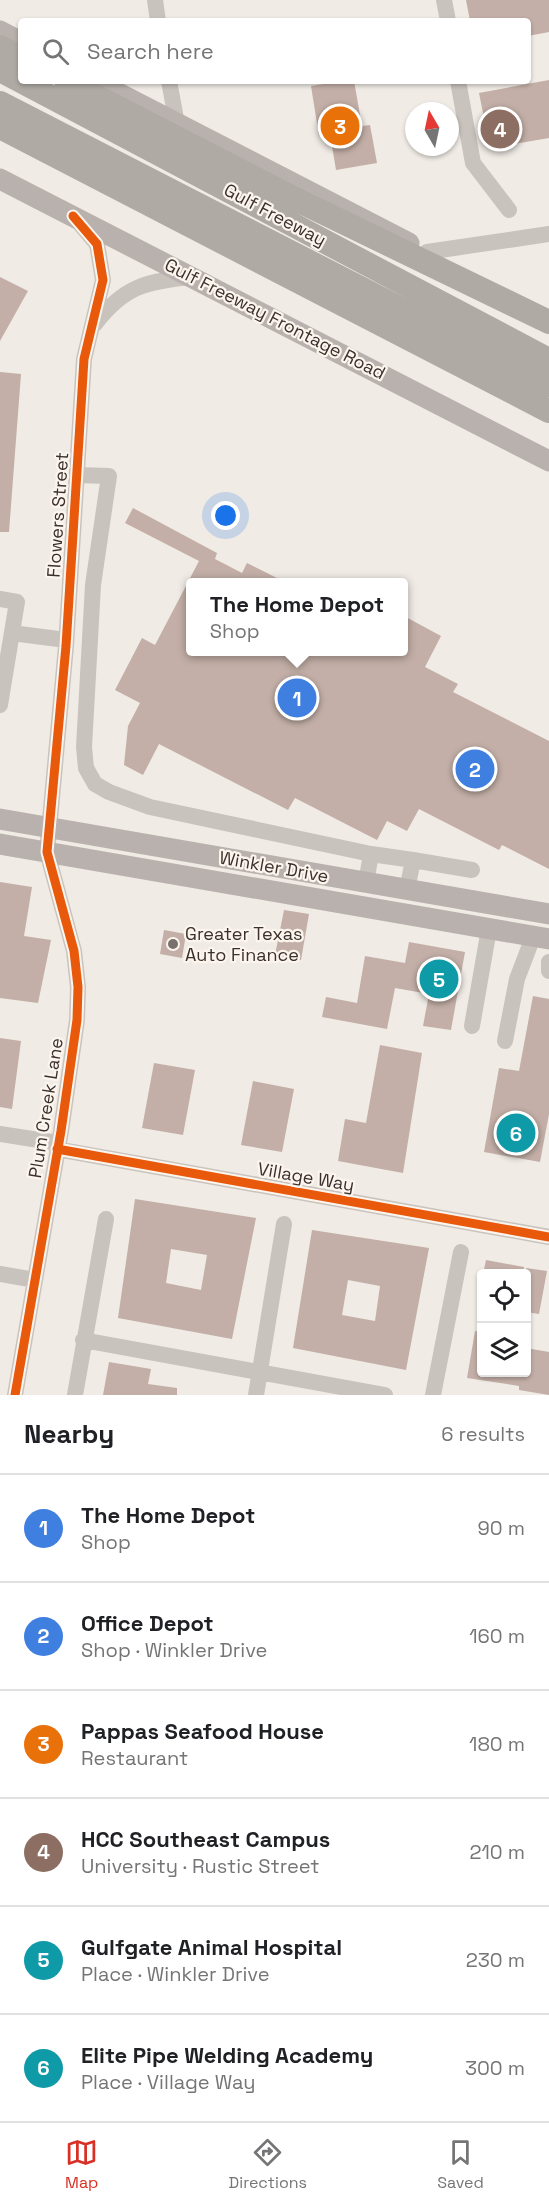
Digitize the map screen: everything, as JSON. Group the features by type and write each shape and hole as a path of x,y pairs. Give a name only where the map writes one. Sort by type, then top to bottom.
{"highway":[{"path":"0,47 18,56"},
{"name":"Gulf Freeway","path":"0,70 18,80"},
{"name":"Gulf Freeway","path":"27,84 549,360"},
{"path":"72,84 291,197 549,322"},
{"name":"Gulf Freeway","path":"0,104 549,385"},
{"path":"0,127 549,411"}],"main road":[{"path":"0,31 18,40"},
{"path":"101,84 549,314"},
{"name":"Gulf Freeway Frontage Road","path":"0,179 549,461"},
{"name":"Winkler Drive","path":"0,819 549,914"},
{"name":"Winkler Drive","path":"0,844 541,938"},
{"path":"317,899 322,875"},
{"path":"510,933 516,909"}],"street":[{"path":"155,0 158,18"},
{"path":"444,0 447,18"},
{"path":"170,84 177,124"},
{"path":"459,84 473,163 509,210"},
{"name":"Flowers Street","path":"48,828 66,640 88,335 101,292 102,266 93,236 73,216"},
{"path":"427,252 549,234"},
{"path":"88,335 112,303 138,286 155,280 192,278"},
{"path":"77,475 109,476 93,585 84,747 86,768 95,784 150,807 371,854 472,870"},
{"path":"0,599 17,602 0,705"},
{"path":"12,633 66,640"},
{"path":"56,744 84,747"},
{"name":"Plum Creek Lane","path":"15,1395 58,1146 77,1020 78,987 74,951 47,852 48,828"},
{"path":"366,883 371,854"},
{"path":"407,890 413,860"},
{"path":"472,1026 489,929"},
{"path":"505,1041 518,979 541,938"},
{"path":"549,962 549,971"},
{"name":"Village Way","path":"0,1134 549,1237"},
{"path":"75,1395 106,1219"},
{"path":"256,1395 284,1224"},
{"path":"433,1395 462,1252"},
{"path":"0,1274 34,1280"},
{"path":"83,1340 386,1395"}],"building":[{"path":"466,0 549,0 549,32 531,35 531,18 469,18"},
{"path":"549,80 549,138 490,148 479,93"},
{"path":"355,84 362,126 370,125 377,163 336,170 330,134 319,136 311,86"},
{"path":"0,277 28,291 0,341"},
{"path":"0,372 21,374 9,532 0,532"},
{"path":"133,508 217,553 215,559 242,573 247,563 277,578 190,578 199,561 125,523"},
{"path":"186,586 186,656 408,656 408,618 441,636 425,667 458,684 453,692 549,741 549,869 502,845 499,850 419,809 407,831 387,821 377,840 295,798 288,810 159,744 143,775 124,765 128,726 140,703 115,690 142,638 155,645"},
{"path":"0,882 32,887 24,936 51,940 38,1003 0,998"},
{"path":"284,910 309,914 301,960 275,955"},
{"name":"Greater Texas Auto Finance","path":"164,930 186,934 182,958 160,954"},
{"path":"409,942 465,952 451,1030 423,1026 429,994 395,988 387,1029 322,1017 326,997 357,1003 365,956 405,963"},
{"path":"533,996 549,999 549,1114 540,1162 484,1152 499,1068 519,1071"},
{"path":"0,1038 21,1041 12,1109 0,1107"},
{"path":"380,1045 422,1053 403,1173 338,1161 345,1119 366,1123"},
{"path":"154,1063 195,1070 183,1135 142,1128"},
{"path":"253,1081 294,1089 282,1152 241,1145"},
{"path":"135,1199 256,1218 232,1339 118,1318","holes":["171,1249 207,1255 201,1290 166,1283"]},
{"path":"312,1230 429,1248 406,1370 293,1348","holes":["348,1280 380,1286 375,1321 342,1315"]},
{"path":"486,1260 524,1267 524,1269 484,1269"},
{"path":"526,1268 547,1271 539,1314 531,1313 531,1269"},
{"path":"475,1331 477,1331 477,1377 531,1377 531,1349 549,1352 549,1395 519,1390 519,1386 467,1378"},
{"path":"109,1362 151,1369 148,1384 177,1388 177,1395 103,1395"}],"cycle path":[{"path":"15,1395 61,1131 77,1020 78,987 74,951 47,852 66,646 84,359 103,280 97,244 73,216"},
{"path":"57,1149 549,1237"}],"place":[{"name":"Pappas Seafood House","path":"340,126"},
{"name":"HCC Southeast Campus","path":"500,129"},
{"name":"The Home Depot","path":"297,698"},
{"name":"Office Depot","path":"475,769"},
{"name":"Greater Texas Auto Finance","path":"173,944"},
{"name":"Gulfgate Animal Hospital","path":"439,979"},
{"name":"Elite Pipe Welding Academy","path":"516,1133"}]}
